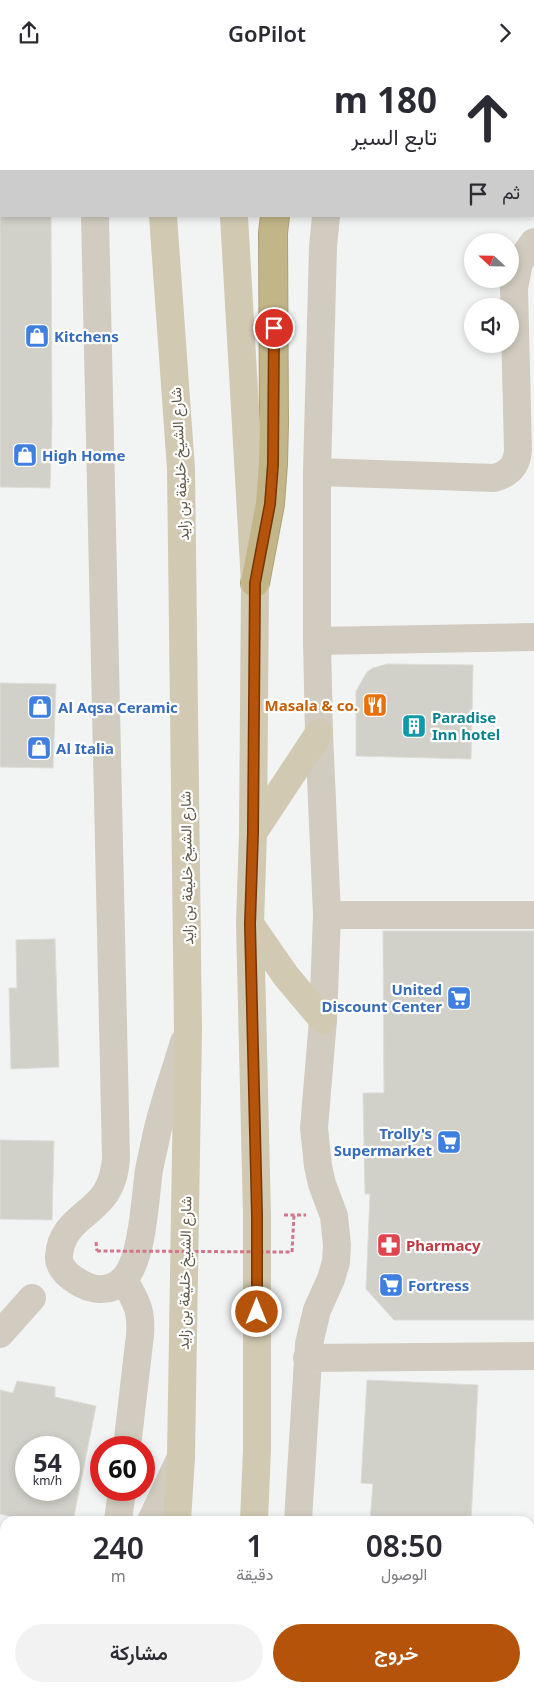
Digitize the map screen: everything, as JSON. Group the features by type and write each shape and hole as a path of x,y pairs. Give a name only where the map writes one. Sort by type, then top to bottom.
{"highway":[{"path":"255,583 270,504 273,464 273,233 275,217"}],"main road":[{"name":"شارع الشيخ خليفة بن زايد","path":"163,217 181,469 188,1031 181,1457 178,1516"},
{"path":"234,217 255,583 253,833 250,924 257,1215 257,1439 254,1516"},
{"path":"253,833 319,733"},
{"path":"250,924 286,976 323,1020"}],"street":[{"path":"96,217 116,1157 115,1171 104,1195 77,1220 61,1244 60,1265 69,1277 83,1286 99,1290 112,1288 124,1280 131,1269 138,1248 149,1168 157,1134 188,1031"},
{"path":"298,1516 307,1358 312,1327 317,1310 332,1279 338,1245 334,1216 322,1184 315,1147 314,1128 323,1020 327,915 317,641 317,472 323,247 326,217"},
{"path":"317,472 494,478 504,475 511,470 515,464 518,451 515,275 519,263 534,242"},
{"path":"317,641 534,637"},
{"path":"327,915 534,915"},
{"path":"124,1280 139,1307 141,1316 128,1436"},
{"path":"0,1334 32,1298"},
{"path":"307,1358 534,1356"},
{"path":"153,1516 181,1457"},
{"path":"119,1516 121,1501"}],"path":[{"path":"257,1215 334,1216"},
{"path":"97,1251 292,1252 294,1215"}],"building":[{"path":"0,217 51,217 52,424 50,488 0,487"},
{"name":"Paradise Inn hotel","path":"387,664 473,665 471,759 356,756 356,691 367,672"},
{"path":"0,683 56,684 53,768 0,767"},
{"path":"383,931 534,931 534,1320 394,1320 366,1289 370,1194 365,1194 363,1093 384,1093"},
{"path":"55,939 59,1067 11,1069 9,988 17,988 16,940"},
{"path":"0,1140 54,1141 52,1220 0,1219"},
{"path":"367,1380 478,1385 471,1516 370,1516 373,1484 361,1483"},
{"path":"17,1381 55,1387 55,1397 96,1406 80,1486 80,1436 15,1436 15,1501 77,1501 74,1516 9,1516 0,1514 0,1390 13,1393"}],"place":[{"name":"Kitchens","path":"37,336"},
{"name":"High Home","path":"25,455"},
{"name":"Masala & co.","path":"375,705"},
{"name":"Al Aqsa Ceramic","path":"40,707"},
{"name":"Paradise Inn hotel","path":"414,726"},
{"name":"Al Italia","path":"39,748"},
{"name":"United Discount Center","path":"459,998"},
{"name":"Trolly's Supermarket","path":"449,1142"},
{"name":"Pharmacy","path":"389,1245"},
{"name":"Fortress","path":"391,1285"}],"route":[{"path":"257,1312 257,1215 250,924 253,833 255,583 264,544 273,464 274,328"}]}
